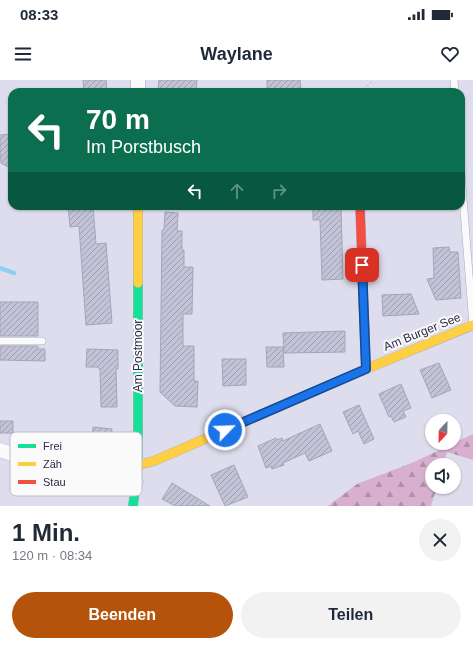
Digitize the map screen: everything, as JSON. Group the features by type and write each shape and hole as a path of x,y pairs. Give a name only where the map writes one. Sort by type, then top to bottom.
{"street":[{"name":"Am Postmoor","path":"138,210 138,432"},
{"path":"360,210 366,369"},
{"name":"Am Burger See","path":"142,464 154,461 366,369 473,325"},
{"path":"0,450 10,453"},
{"name":"Am Postmoor","path":"134,506 135,496"}],"lane":[{"path":"464,210 473,325"},
{"path":"0,341 42,341"}],"path":[{"path":"366,88 371,80"}],"green space":[{"path":"473,434 473,460 447,452 445,458 425,458 425,494 435,494 431,506 328,506 357,484 414,462 439,450 461,450 461,440"}],"building":[{"path":"83,80 106,80 107,88 84,88"},
{"path":"159,80 197,80 196,88 158,88"},
{"path":"267,80 300,80 301,88 267,88"},
{"path":"8,134 8,167 1,163 0,135"},
{"path":"68,210 93,210 96,244 106,243 112,323 86,325 79,226 70,227"},
{"path":"313,210 341,210 343,279 322,280 320,220 313,220"},
{"path":"165,212 178,213 177,231 182,231 184,267 193,267 192,314 183,314 183,346 194,346 194,381 198,381 197,407 175,406 160,392 162,230 164,230"},
{"path":"449,247 450,252 458,252 461,298 436,300 427,279 434,278 433,248"},
{"path":"411,294 419,314 383,316 382,295"},
{"path":"0,302 38,302 38,336 0,336"},
{"path":"345,331 345,352 284,353 283,333"},
{"path":"0,346 38,346 38,349 45,349 45,361 0,360"},
{"path":"266,347 283,347 284,367 267,367"},
{"path":"87,349 118,350 118,369 116,369 117,407 101,407 100,369 98,367 86,367"},
{"path":"222,359 246,359 246,385 223,386"},
{"path":"439,363 451,390 432,398 420,370"},
{"path":"401,384 411,408 403,411 406,417 394,422 391,416 389,417 379,394"},
{"path":"359,405 374,439 364,444 358,431 353,434 343,412"},
{"path":"0,421 13,421 13,432 0,433"},
{"path":"320,424 332,451 309,461 305,453 283,463 284,465 272,469 271,466 266,468 258,446 276,438 277,440 282,438 283,441"},
{"path":"93,427 112,429 112,432 92,432"},
{"path":"234,465 248,497 225,506 211,475"},
{"path":"172,483 210,506 175,506 162,499"}],"waterway":[{"path":"0,268 14,273"}],"traffic: fast":[{"path":"138,283 138,432"},
{"path":"133,506 134,496"}],"traffic: slow":[{"path":"138,210 138,283"},
{"path":"142,464 154,461 366,369 473,325"}],"traffic: jam":[{"path":"360,210 366,369"}],"route":[{"path":"225,430 366,369 362,265"}]}
